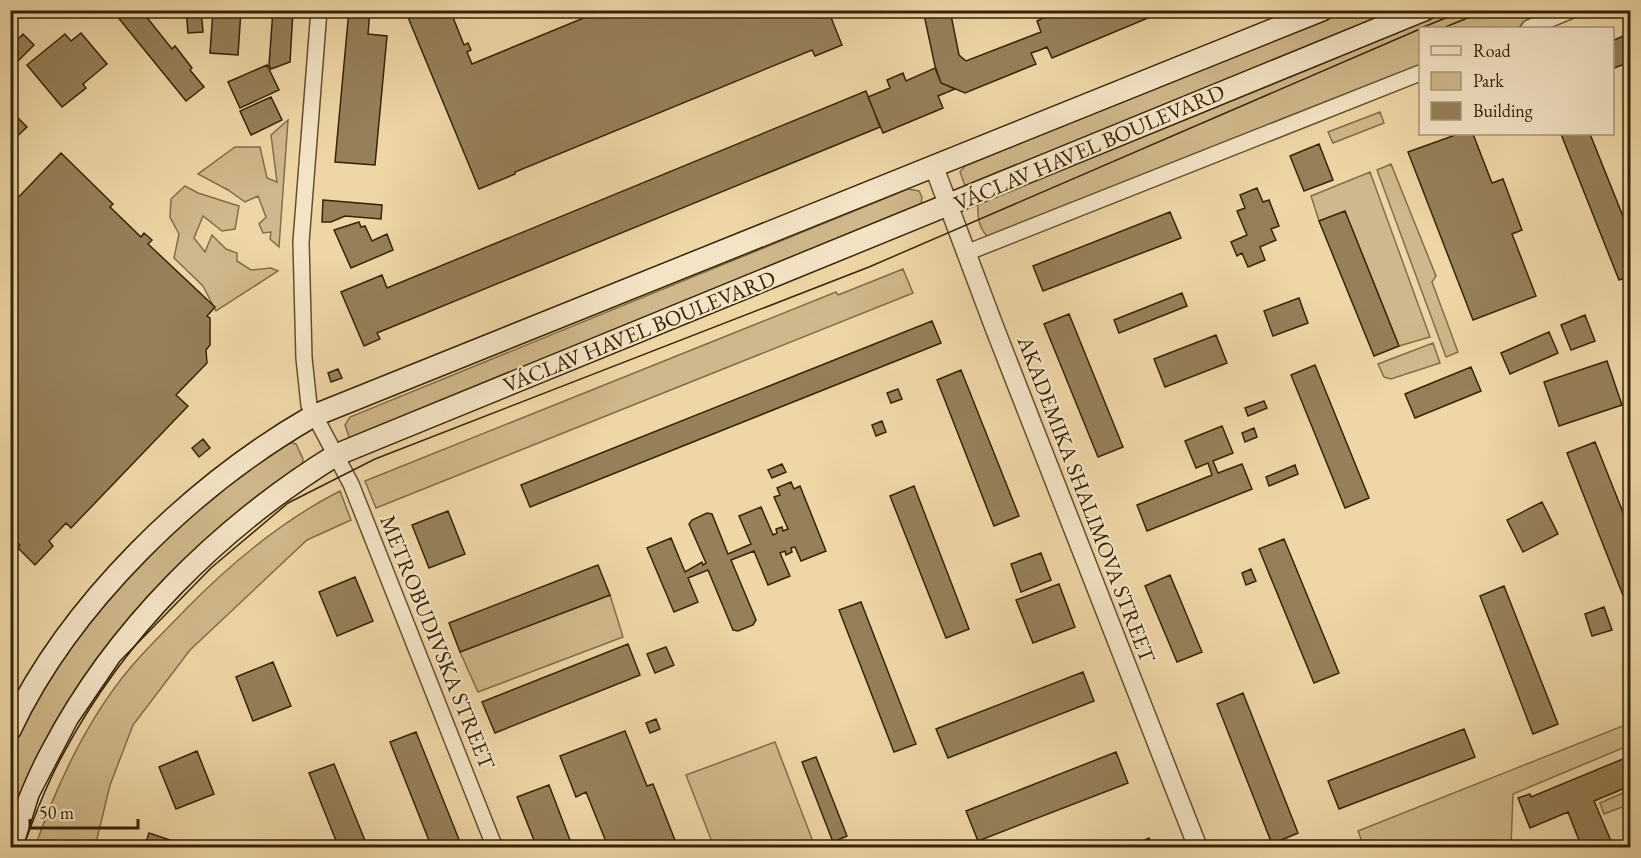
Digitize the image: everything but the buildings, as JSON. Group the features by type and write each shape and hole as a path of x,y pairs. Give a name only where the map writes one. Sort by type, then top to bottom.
{"main road":[{"name":"VÁCLAV HAVEL BOULEVARD","path":"10,730 22,705 63,640 161,529 226,473 313,416 1322,10"},
{"name":"VÁCLAV HAVEL BOULEVARD","path":"11,848 30,795 70,718 149,613 202,555 262,504 336,455 1424,10"}],"street":[{"name":"METROBUDIVSKA STREET","path":"319,10 301,242 303,358 309,405 355,494 495,848"},
{"path":"1531,27 1572,10"},
{"path":"966,253 1419,73"},
{"name":"AKADEMIKA SHALIMOVA STREET","path":"934,166 1198,848"}],"green space":[{"path":"1342,11 1407,11 972,187 965,186 960,172 965,166"},
{"path":"1451,11 1559,11 1519,27 1419,27 1419,67 991,240 981,228 978,204"},
{"path":"1380,112 1384,123 1333,143 1328,132"},
{"path":"288,120 279,247 270,239 271,232 263,233 259,224 266,217 258,196 245,202 198,174 235,147 260,147 267,178 277,182 271,135"},
{"path":"1391,164 1436,276 1432,282 1458,352 1446,357 1377,170"},
{"path":"1370,172 1430,337 1399,346 1345,212 1319,221 1311,196"},
{"path":"185,186 198,193 239,206 235,229 222,231 203,216 194,238 205,252 212,235 226,249 237,253 237,261 251,270 271,268 278,271 216,311 203,286 174,258 179,234 170,217 171,199"},
{"path":"908,189 919,191 922,197 921,205 350,440 345,425 350,417"},
{"path":"903,269 913,293 376,508 365,481 836,292 838,295"},
{"path":"1433,343 1440,363 1391,379 1384,377 1378,364"},
{"path":"285,441 296,444 303,459 302,468 143,607 11,827 9,773 12,745 28,710 73,643 126,579 186,520 218,492"},
{"path":"340,491 351,520 307,540 190,650 133,725 110,785 95,847 35,847 63,776 87,730 131,667 220,576 258,544 297,516"},
{"path":"610,595 623,637 478,692 460,652"},
{"path":"1630,723 1630,745 1513,794 1511,847 1364,847 1358,831"},
{"path":"775,742 815,847 714,847 686,775"},
{"path":"1630,790 1630,804 1604,814 1600,803"}],"tram line":[{"path":"1445,27 1487,10"},
{"path":"1423,27 1453,15"},
{"path":"23,848 39,797 77,724 120,661 211,568 288,503 375,459 869,267 1419,29"}]}
